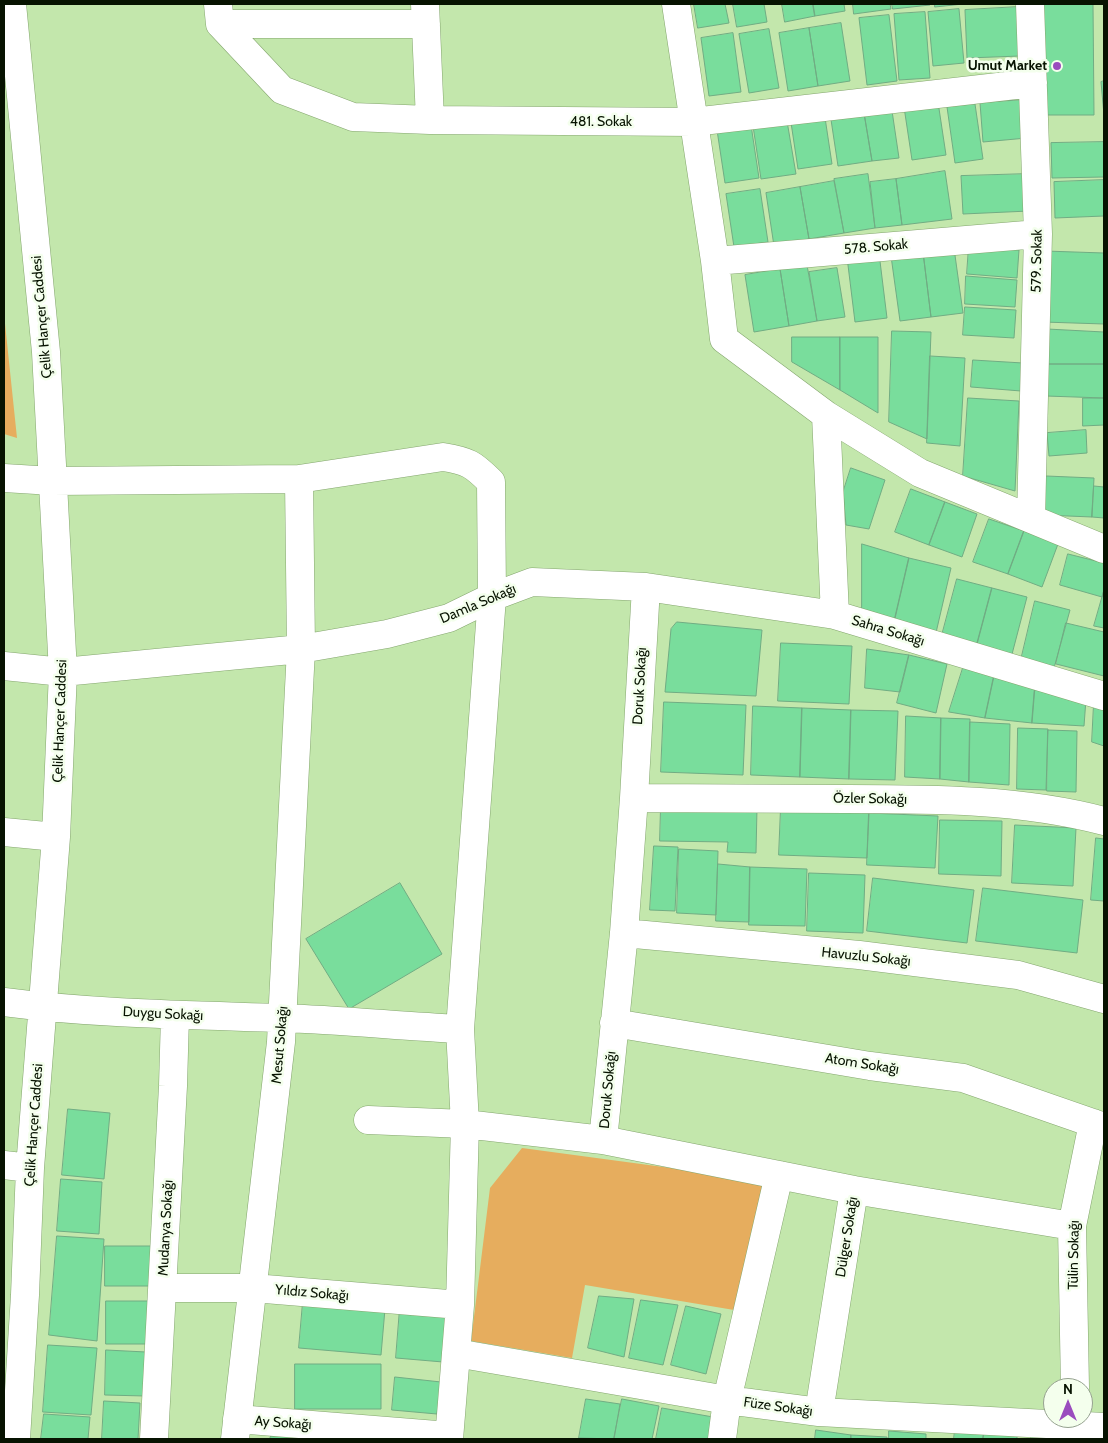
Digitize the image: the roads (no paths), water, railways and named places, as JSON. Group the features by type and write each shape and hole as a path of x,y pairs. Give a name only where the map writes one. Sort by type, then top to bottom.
{"street":[{"name":"Çelik Hançer Caddesi","path":"12,4 46,352 63,672 56,837 43,1007 30,1168 14,1294 11,1408 16,1439"},
{"path":"676,4 715,260 724,339 826,415 920,473 1104,549"},
{"name":"579. Sokak","path":"1030,4 1038,234 1031,518"},
{"path":"219,14 425,14 430,120"},
{"name":"481. Sokak","path":"219,14 282,90 353,118 693,122 1033,83"},
{"name":"578. Sokak","path":"715,260 1038,234"},
{"name":"Sahra Sokağı","path":"826,415 835,615 1104,696"},
{"path":"4,478 53,481 299,479 443,457 462,460 476,467 491,482 492,596 460,1029 465,1124 460,1305 449,1437"},
{"name":"Mesut Sokağı","path":"236,1429 281,1042 302,649 299,479"},
{"name":"Damla Sokağı","path":"4,666 63,672 302,649 387,634 449,618 492,596 532,582 646,586 835,615"},
{"name":"Doruk Sokağı","path":"368,1120 465,1124 604,1140 624,932 646,586"},
{"name":"Özler Sokağı","path":"634,798 906,799 995,804 1077,814 1104,821"},
{"path":"4,832 56,837"},
{"name":"Havuzlu Sokağı","path":"624,932 859,955 1018,975 1104,999"},
{"name":"Duygu Sokağı","path":"4,1002 43,1007 174,1016 282,1018 460,1029"},
{"name":"Mudanya Sokağı","path":"154,1439 173,1086 174,1016"},
{"name":"Atom Sokağı","path":"614,1023 870,1066 964,1078 1099,1125"},
{"name":"Tülin Sokağı","path":"1075,1378 1072,1226 1099,1125"},
{"path":"604,1140 854,1190"},
{"path":"4,1165 30,1168"},
{"path":"722,1439 727,1400 779,1175"},
{"name":"Dülger Sokağı","path":"819,1412 854,1190 1072,1226"},
{"name":"Yıldız Sokağı","path":"163,1288 253,1288 460,1305"},
{"name":"Füze Sokağı","path":"456,1352 727,1400 819,1412 1043,1421"},
{"name":"Ay Sokağı","path":"236,1429 449,1437"}],"place":[{"name":"Umut Market","path":"1057,66"}]}
